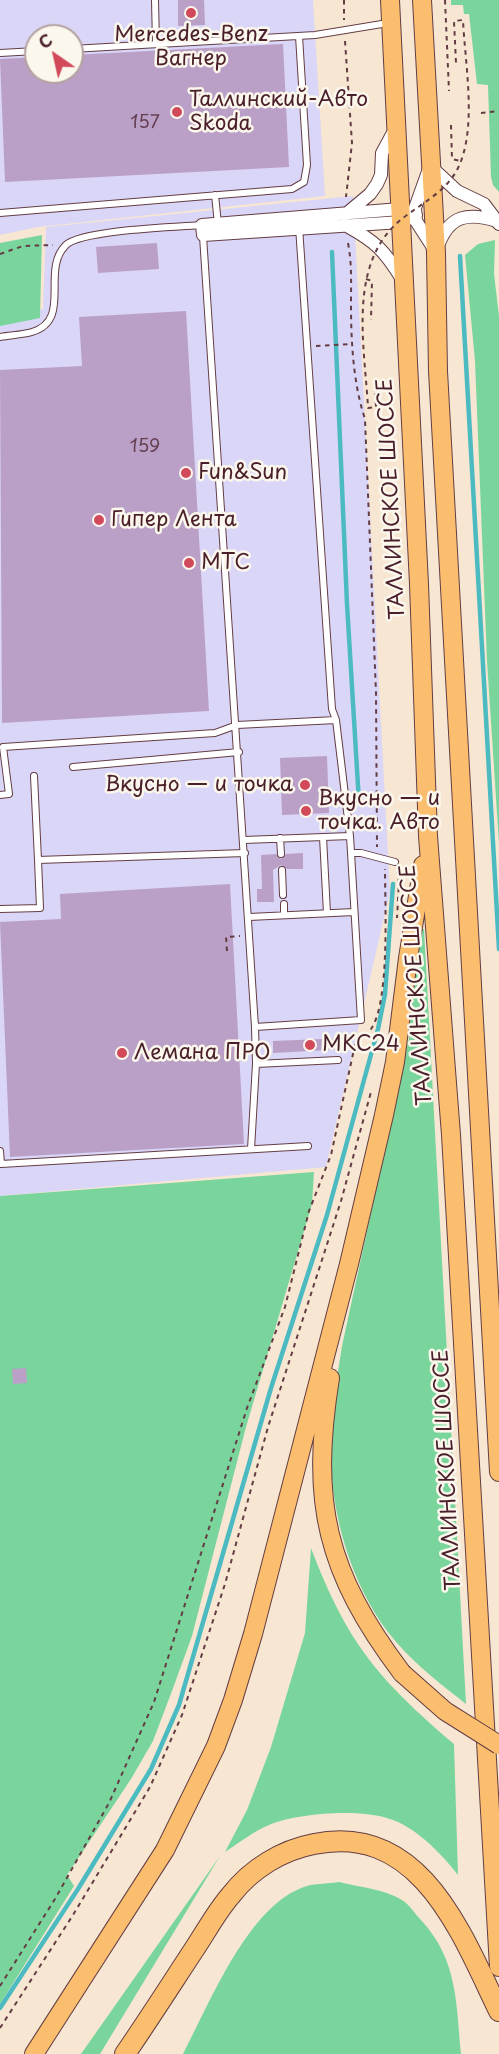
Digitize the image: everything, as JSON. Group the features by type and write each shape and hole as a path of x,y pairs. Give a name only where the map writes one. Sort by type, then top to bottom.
{"highway":[{"path":"125,2054 231,1894 256,1869 294,1848 326,1841 355,1842 380,1849 403,1860 426,1881 442,1900 462,1934 499,2011"}],"main road":[{"name":"ТАЛЛИНСКОЕ ШОССЕ","path":"390,0 397,126 406,215 404,282 428,836 451,1135 499,1967"},
{"path":"422,0 436,253 439,395 499,1472"},
{"path":"34,2054 165,1850 216,1746 253,1634 349,1264 395,1062 408,958 428,836"},
{"path":"349,1264 324,1413 321,1459 326,1525 343,1581 372,1634 402,1673 445,1712 499,1745"}],"street":[{"path":"203,230 299,227 346,214 377,184 381,175 382,153 397,126"},
{"path":"406,215 415,208 430,166 457,191 484,204 498,222"},
{"path":"346,214 379,246 404,282"},
{"path":"203,230 218,224 346,214 406,215 416,221 436,253"},
{"path":"436,253 444,229 463,217 477,215 498,222"}],"lane":[{"path":"155,0 156,44"},
{"path":"84,48 300,36 392,23"},
{"path":"0,213 292,189 304,182 307,165 300,36"},
{"path":"0,53 24,52"},
{"path":"214,195 218,224"},
{"path":"255,1027 361,1020 350,836 331,690 299,227"},
{"path":"0,337 33,332 47,325 54,313 54,277 57,257 67,244 85,236 203,230 255,1027 256,1064 251,1149"},
{"path":"0,795 9,794 3,747 215,733 237,725 336,720"},
{"path":"73,767 238,753"},
{"path":"0,909 40,908 34,776"},
{"path":"244,840 350,836"},
{"path":"323,837 327,913"},
{"path":"280,838 281,854"},
{"path":"38,860 245,853"},
{"path":"351,853 376,856 394,862"},
{"path":"282,870 283,895"},
{"path":"284,904 284,915"},
{"path":"249,917 354,912"},
{"path":"256,1064 338,1060"},
{"path":"0,1151 1,1164 308,1146"}],"path":[{"path":"344,0 352,142 346,214"},
{"path":"445,0 449,91"},
{"path":"375,384 376,407 368,408 363,304 366,279 385,237 403,218 441,191 461,161 468,124 463,20 454,21 456,63"},
{"path":"481,113 499,111"},
{"path":"451,125 452,159 461,161"},
{"path":"348,240 353,264 351,304 353,344 366,442 376,693 376,856"},
{"path":"0,254 23,246 67,244"},
{"path":"366,279 372,281 371,320"},
{"path":"323,345 353,344"},
{"path":"356,1040 371,1029 380,1001 385,957 385,859"},
{"path":"394,862 399,882 396,925"},
{"path":"227,951 226,937 233,936"},
{"path":"0,1986 56,1899 109,1803 154,1702 248,1408 285,1307 309,1211 331,1155 358,1033"},
{"path":"0,2028 73,1915 150,1787 178,1724 225,1584 268,1426 341,1201 369,1094 374,1086"}],"shaded area":[{"path":"0,0 313,0 325,196 38,227 0,235"},
{"path":"353,196 390,892 326,1167 0,1196 0,318 43,309 46,227"}],"green space":[{"path":"451,0 499,0 499,192 493,185 491,177 488,85 477,84 469,14 464,14 463,5 451,5"},
{"path":"42,235 40,318 0,326 0,243"},
{"path":"495,240 494,274 499,316 499,844 487,661 475,361 465,255 478,244"},
{"path":"418,929 424,929 466,1704 430,1675 397,1643 370,1604 342,1536 333,1489 330,1450 335,1390 342,1346 409,1038"},
{"path":"314,1172 312,1204 246,1427 192,1636 172,1691 153,1741 131,1779 67,1875 74,1886 0,2004 0,1196"},
{"path":"311,1548 338,1610 368,1657 405,1699 454,1744 458,1875 435,1849 408,1827 375,1815 344,1813 311,1815 281,1821 258,1830 225,1852 247,1810 271,1747 305,1633"},
{"path":"220,1856 100,2054 81,2054"},
{"path":"339,1882 395,1896 410,1907 433,1935 449,1967 453,1983 461,2054 183,2054 233,1957 267,1912 286,1896 307,1886"}],"building":[{"name":"Mercedes-Benz Вагнер","path":"178,0 204,0 205,25 178,26"},
{"path":"283,44 289,167 5,182 0,59 24,58 24,84 84,84 84,54"},
{"path":"157,243 159,269 98,273 96,247"},
{"name":"Гипер Лента","path":"186,311 209,711 2,723 0,370 82,366 79,317"},
{"name":"Вкусно — и точка","path":"327,756 329,813 282,815 280,758"},
{"path":"303,853 303,869 287,869 281,865 273,870 274,902 257,902 257,889 262,889 261,855 276,854 281,859 286,854"},
{"name":"Лемана ПРО","path":"230,884 244,1144 10,1157 0,922 61,919 60,894"},
{"name":"МКС24","path":"347,1038 348,1049 273,1053 273,1041"},
{"path":"26,1368 27,1383 13,1384 12,1369"}],"waterway":[{"path":"332,252 347,604 359,802"},
{"path":"460,256 499,949"},
{"path":"0,2008 78,1889 151,1769 179,1705 271,1388 327,1215 378,1029 385,994 393,884"}],"place":[{"name":"Mercedes-Benz Вагнер","path":"191,13"},
{"name":"Таллинский-Авто Skoda","path":"177,112"},
{"name":"Fun&Sun","path":"186,473"},
{"name":"Гипер Лента","path":"99,520"},
{"name":"МТС","path":"189,563"},
{"name":"Вкусно — и точка","path":"305,785"},
{"name":"Вкусно — и точка. Авто","path":"306,811"},
{"name":"МКС24","path":"310,1045"},
{"name":"Лемана ПРО","path":"122,1053"}]}
